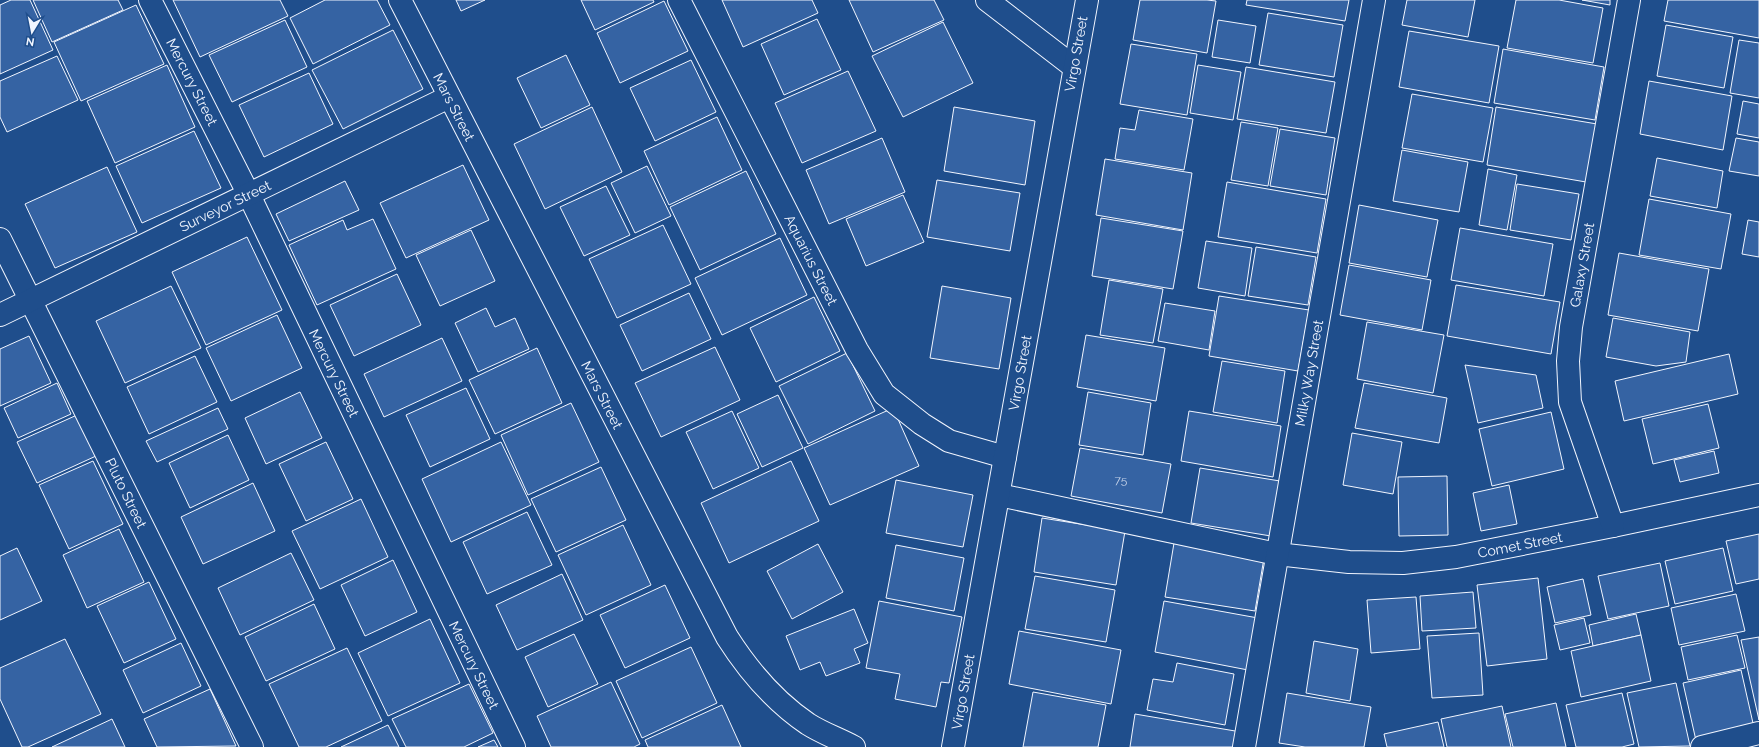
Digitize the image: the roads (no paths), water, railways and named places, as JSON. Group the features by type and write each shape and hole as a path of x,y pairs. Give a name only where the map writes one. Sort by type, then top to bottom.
{"street":[{"name":"Mercury Street","path":"150,0 249,195 514,747"},
{"name":"Mars Street","path":"400,0 727,637 744,663 772,694 808,724 854,747"},
{"name":"Aquarius Street","path":"679,0 856,350 884,394 922,424 949,441 1005,457"},
{"path":"987,0 1074,67"},
{"name":"Virgo Street","path":"953,747 1000,495 1005,457 1087,0"},
{"name":"Milky Way Street","path":"1244,747 1374,0"},
{"name":"Galaxy Street","path":"1613,526 1570,402 1568,361 1571,328 1629,0"},
{"name":"Surveyor Street","path":"0,315 449,97"},
{"name":"Pluto Street","path":"0,239 252,747"},
{"name":"Comet Street","path":"1000,495 1277,554 1349,562 1404,563 1456,557 1759,495"},
{"path":"1702,747 1759,733"}]}
